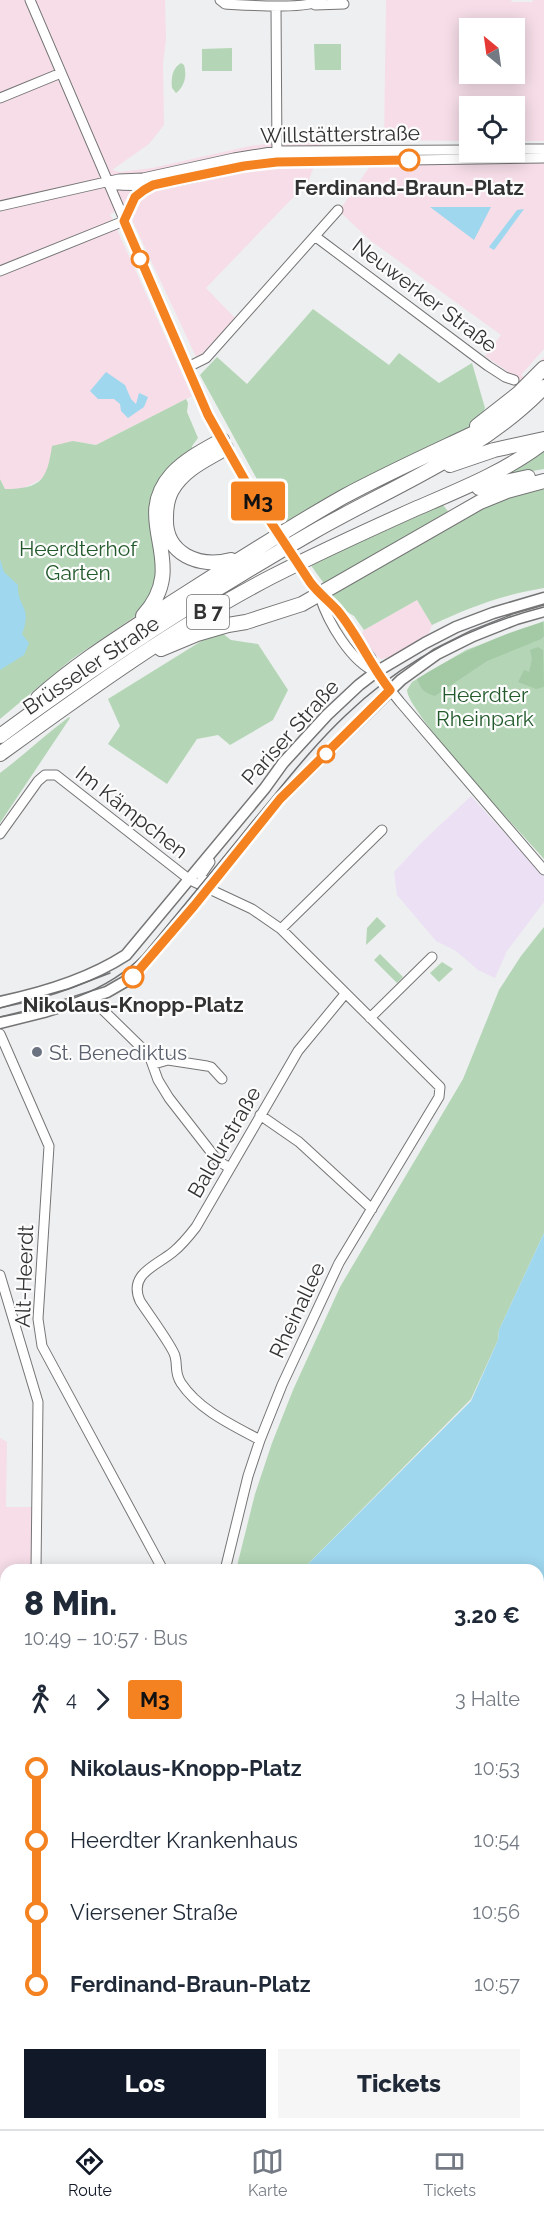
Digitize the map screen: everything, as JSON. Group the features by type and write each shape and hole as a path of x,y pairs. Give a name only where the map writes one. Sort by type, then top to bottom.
{"highway":[{"path":"458,439 512,399 544,368"},
{"name":"Brüsseler Straße","path":"0,734 118,652 207,595 323,526 398,487 489,434 522,409 544,387"},
{"path":"0,734 61,678 242,557 344,497 522,409"},
{"name":"Brüsseler Straße","path":"398,487 462,460 506,447 544,441"},
{"name":"Brüsseler Straße","path":"0,754 168,637 269,578 350,538 509,466 544,441"},
{"path":"224,444 179,480 168,500 165,523 168,536 176,549 186,557 201,563 217,563 242,557"},
{"path":"122,636 154,603 162,585 164,568 155,518 160,492 171,475 184,462 224,444"},
{"name":"Brüsseler Straße","path":"434,501 503,482 544,475"},
{"path":"115,672 197,634 246,622 302,604 480,502 507,491 544,481"}],"main road":[{"name":"Pariser Straße","path":"190,880 312,730 350,693 376,672 456,627 544,598"},
{"name":"Pariser Straße","path":"208,888 280,799 390,690 418,666 458,643 494,627 544,611"},
{"path":"0,1002 48,990 120,959 132,950 190,880"},
{"path":"0,1023 44,1012 119,986 136,974 208,888"}],"street":[{"path":"30,0 208,415 267,517 320,595 327,617 343,640 364,666 376,672 544,870"},
{"path":"220,0 225,4 276,6 318,2 344,4"},
{"path":"276,6 277,162"},
{"path":"0,98 61,73"},
{"path":"525,149 544,149"},
{"name":"Willstätterstraße","path":"0,206 119,179 143,178 257,153 459,150"},
{"name":"Willstätterstraße","path":"107,183 153,185 244,166 277,162 544,158"},
{"path":"0,271 124,221 135,197 153,185"},
{"path":"188,368 206,358 338,210"},
{"name":"Neuwerker Straße","path":"316,237 488,366 514,380"},
{"name":"Im Kämpchen","path":"0,834 38,781 51,774 61,778 190,880"},
{"path":"282,928 382,830"},
{"name":"Pariser Straße","path":"208,888 201,875 210,862 212,853"},
{"path":"190,880 252,909 282,928 370,1018 432,957"},
{"name":"Baldurstraße","path":"260,1440 202,1406 190,1395 175,1370 175,1355 140,1301 136,1290 139,1277 174,1251 191,1234 298,1051 345,994"},
{"path":"94,996 101,1008 141,1046 154,1064 158,1080 169,1098 218,1161 230,1168"},
{"name":"Rheinallee","path":"226,1564 242,1495 282,1384 329,1283 439,1097 438,1083 370,1018"},
{"name":"Alt-Heerdt","path":"0,1034 49,1146 38,1319 42,1346 160,1564"},
{"path":"154,1064 168,1060 207,1066 211,1067 222,1079"},
{"path":"260,1116 299,1142 372,1209"},
{"path":"0,1275 38,1402 36,1564"},
{"path":"24,1352 42,1346"}],"shaded area":[{"path":"0,0 165,0 164,125 149,144 112,170 120,172 152,168 250,146 324,141 308,182 206,288 235,318 197,359 126,207 110,214 192,396 96,445 73,441 43,478 22,489 5,489 0,479"},
{"path":"386,0 533,2 532,0 544,0 544,141 525,141 525,96 459,96 459,141 384,140"},
{"path":"544,161 544,349 521,375 525,378 544,357 544,363 524,383 485,356 501,335 371,241 339,211 370,166"},
{"path":"417,600 432,625 429,633 391,657 381,659 373,653 361,635 364,630"},
{"path":"471,796 544,877 544,902 507,951 495,978 478,970 456,951 436,941 397,895 394,872"},
{"path":"0,1438 7,1442 6,1507 37,1507 36,1564 0,1564"}],"green space":[{"path":"314,44 341,44 341,70 315,70"},
{"path":"232,48 232,71 202,71 202,49"},
{"path":"181,63 184,65 185,76 183,84 176,93 172,88 172,77"},
{"path":"313,309 389,365 399,353 439,383 472,363 485,408 478,423 416,453 286,525 259,483 200,375 217,357 247,384"},
{"name":"Heerdterhof Garten","path":"186,399 187,412 198,438 192,446 193,449 151,504 150,527 158,573 151,597 137,615 72,659 0,719 0,479 5,489 17,489 35,484 45,474 52,446 73,441 96,445"},
{"path":"544,449 544,469 498,477"},
{"path":"544,485 544,588 487,602 432,625 417,600 364,630 354,616 342,609 310,564 443,505 455,520 493,500"},
{"name":"Heerdter Rheinpark","path":"544,621 544,859 445,747 412,703 407,690 412,682 466,650"},
{"path":"543,622 544,636 541,639 487,661 435,696 426,692 417,679 463,653 494,639"},
{"path":"216,632 222,633 231,640 258,644 288,690 273,720 230,745 218,735 197,739 167,784 108,744 120,726 108,699"},
{"path":"538,647 543,650 544,687 536,689 518,682 524,670 529,672 532,659 530,650"},
{"path":"70,718 0,823 0,773"},
{"path":"377,917 386,926 366,945 367,928"},
{"path":"544,927 544,1233 499,1330 498,1340 471,1399 308,1564 238,1564 255,1494 272,1443 293,1390 340,1287 463,1079 499,990 521,956"},
{"path":"380,954 403,977 397,983 374,960"},
{"path":"442,962 453,969 439,982 430,973"}],"water":[{"path":"430,207 491,207 474,240"},
{"path":"524,209 494,250 489,247 517,210"},
{"path":"106,372 125,385 131,399 136,404 139,393 148,397 144,407 128,418 121,411 120,404 114,399 98,399 90,391"},
{"path":"0,559 4,572 18,585 18,593 26,618 22,634 29,643 24,655 0,670"},
{"path":"544,1233 544,1564 308,1564 471,1401 498,1340 499,1330"}],"tram line":[{"path":"0,1017 39,1009 77,997 113,979 129,968 143,955 310,753 346,715 390,678 438,648 490,624 544,607"},
{"path":"0,1008 68,989 110,973"}],"bus line":[{"name":"M3","path":"133,977 194,906 280,799 390,690 376,672 371,658 337,610 320,595 310,582 255,498 214,427 124,221 135,197 153,185 176,180 258,163 409,160"}],"place":[{"name":"Ferdinand-Braun-Platz","path":"409,160"},
{"name":"Nikolaus-Knopp-Platz","path":"133,977"},
{"name":"St. Benediktus","path":"37,1052"}]}
